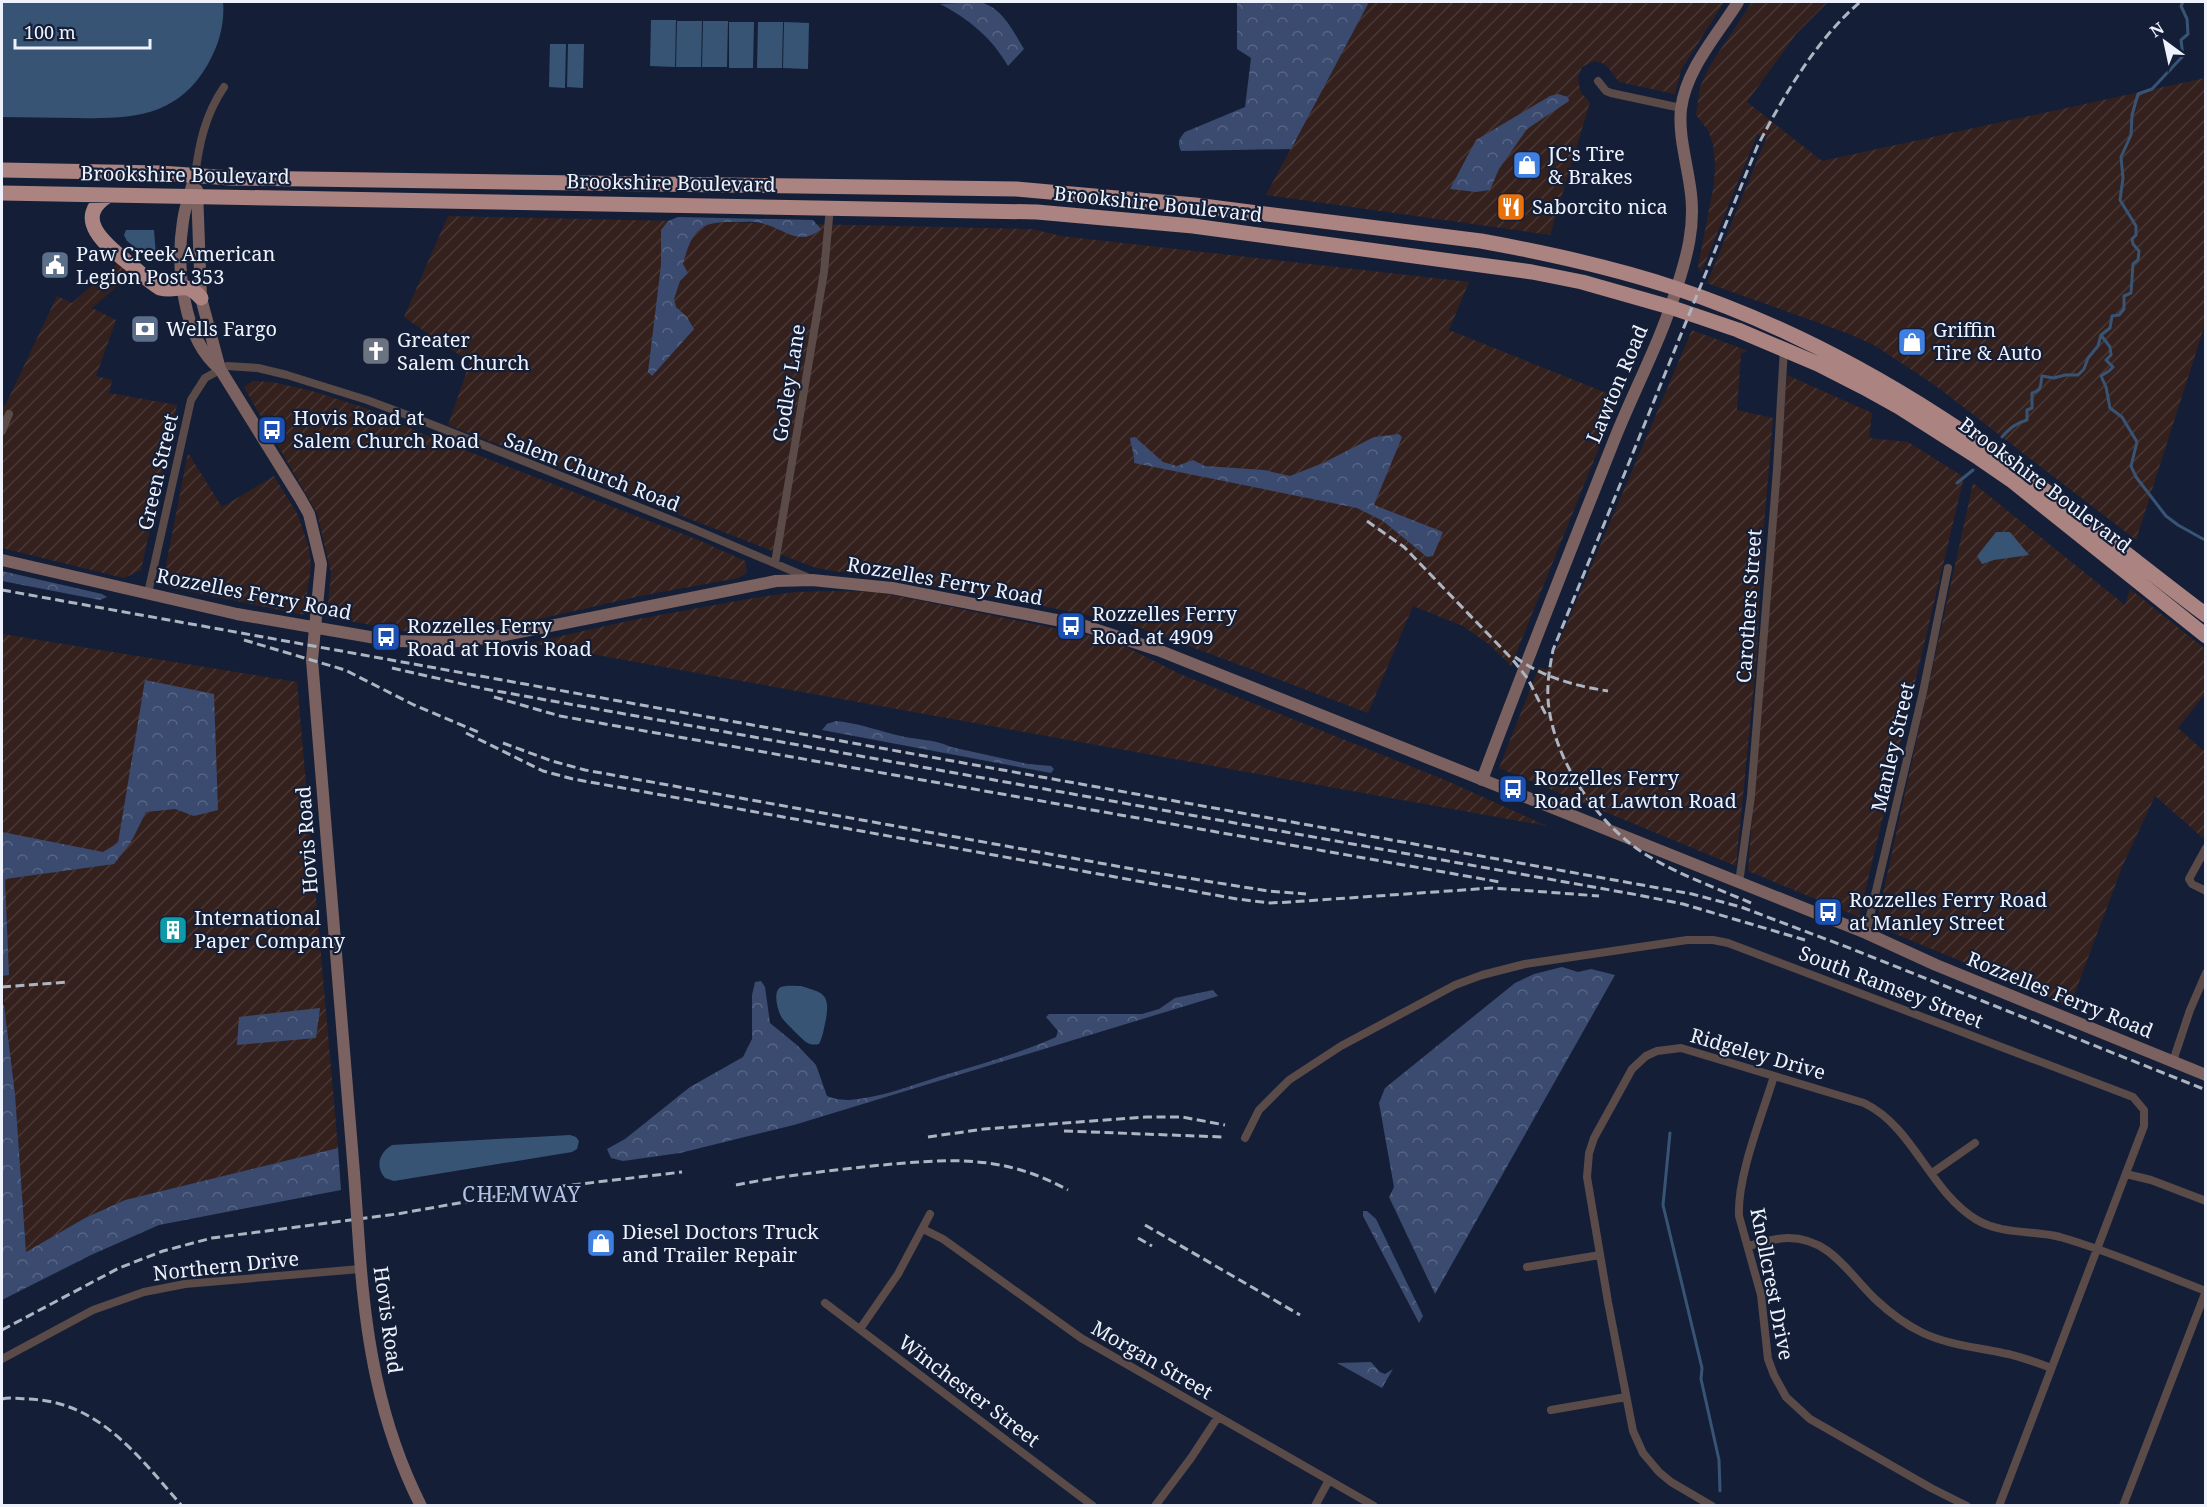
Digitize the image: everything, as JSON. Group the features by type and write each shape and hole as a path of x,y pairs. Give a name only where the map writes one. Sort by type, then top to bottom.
{"highway":[{"name":"Brookshire Boulevard","path":"2,170 160,173 195,176 1016,189 1195,205 1481,241 1571,259 1677,288 1784,332 1862,370 1941,417 2014,468 2205,615"},
{"path":"1014,211 1016,189"},
{"name":"Brookshire Boulevard","path":"2,193 1014,211 1193,226 1503,268 1582,282 1728,326 1818,364 1899,407 2011,480 2205,636"},
{"path":"109,195 96,205 92,215 93,224 101,239 160,288 168,290 191,288 201,298"}],"street":[{"name":"Lawton Road","path":"1482,780 1595,487 1677,288 1693,223 1681,108 1689,82 1700,61 1738,2"},
{"path":"1599,81 1606,91 1611,93 1681,108"},
{"path":"195,176 202,134 208,115 224,87"},
{"name":"Hovis Road","path":"195,176 194,196 201,298 220,369"},
{"name":"Hovis Road","path":"194,196 184,210 180,255 183,287 195,334 207,357 220,369 309,514 321,564 312,660 360,1269 379,1395 395,1448 422,1506"},
{"name":"Godley Lane","path":"775,563 822,284 830,207"},
{"name":"Carothers Street","path":"1739,883 1750,796 1777,469 1784,332"},
{"name":"Salem Church Road","path":"220,369 233,365 258,368 367,400 775,563 812,580"},
{"name":"Green Street","path":"148,593 191,400 205,378 220,369"},
{"path":"2,431 9,414"},
{"name":"Rozzelles Ferry Road","path":"2,560 237,614 393,641 419,643 464,641 572,623 776,581 812,580 892,588 1082,625 1123,637 1866,933 1981,984 2205,1075"},
{"name":"Manley Street","path":"1866,933 1923,692 1948,568"},
{"path":"2205,848 2189,879 2192,884 2205,891"},
{"name":"South Ramsey Street","path":"1246,1135 1256,1115 1274,1093 1314,1062 1455,985 1482,975 1525,964 1700,939 1728,943 2133,1097 2144,1110 2145,1122 1999,1506"},
{"path":"2173,1061 2205,974"},
{"name":"Ridgeley Drive","path":"1712,1506 1671,1482 1653,1466 1643,1453 1633,1431 1587,1177 1589,1154 1597,1130 1632,1069 1640,1061 1657,1051 1680,1048 1864,1103 1892,1122 1960,1208 1978,1221 2008,1231 2060,1237 2205,1291"},
{"name":"Knollcrest Drive","path":"1774,1076 1739,1197 1739,1216 1761,1295 1768,1359 1774,1375 1786,1397 1810,1419 1967,1506"},
{"path":"1932,1173 1975,1143"},
{"path":"2126,1174 2151,1180 2205,1201"},
{"path":"860,1329 898,1274 930,1214"},
{"name":"Morgan Street","path":"923,1228 943,1239 1081,1338 1374,1506"},
{"path":"1748,1246 1784,1238 1805,1239 1818,1244 1837,1257 1874,1298 1920,1332 1949,1343 2002,1352 2051,1368"},
{"path":"1527,1268 1600,1255"},
{"name":"Northern Drive","path":"2,1359 93,1310 144,1292 185,1284 360,1269"},
{"path":"2123,1506 2205,1291"},
{"name":"Winchester Street","path":"825,1303 1093,1506"},
{"path":"1551,1410 1626,1397"},
{"path":"1155,1506 1218,1417"},
{"path":"1316,1506 1329,1480"}],"shaded area":[{"path":"2,2 223,2 223,18 218,42 208,64 196,82 167,105 151,112 115,118 2,117"},
{"path":"1369,2 1724,2 1681,70 1675,94 1619,82 1602,63 1594,61 1582,67 1578,77 1579,85 1581,93 1590,102 1550,235 1266,195"},
{"path":"1752,2 1828,2 1796,34 1747,102 1822,161 2205,78 2205,324 2136,540 1936,386 1874,345 1847,333 1707,283 1767,136 1757,135 1701,273 1698,266 1714,184 1715,163 1713,144 1708,130 1696,115 1700,87 1709,67"},
{"path":"651,20 676,20 675,67 650,66"},
{"path":"677,21 702,21 701,67 676,67"},
{"path":"703,21 728,21 727,67 702,67"},
{"path":"729,22 754,22 753,68 729,68"},
{"path":"758,22 783,22 782,68 757,68"},
{"path":"784,22 809,23 808,69 783,68"},
{"path":"550,44 566,44 565,88 549,87"},
{"path":"568,44 584,44 583,88 567,87"},
{"path":"448,216 1032,229 1061,236 1469,282 1449,330 1619,398 1511,666 1490,645 1463,626 1413,606 1368,713 1130,624 1013,600 816,568 448,425 470,362 404,317"},
{"path":"126,230 154,230 156,255 149,258 127,241 124,235"},
{"path":"119,262 130,275 92,308 116,320 96,376 112,380 109,393 177,405 141,570 124,578 2,548 2,405 5,406 57,296 72,303"},
{"path":"1692,330 1748,351 1741,353 1737,410 1773,418 1761,562 1757,653 1736,866 1499,768 1539,667 1547,670"},
{"path":"1787,375 1872,413 1869,438 1908,442 1964,477 1859,917 1748,871"},
{"path":"253,381 272,382 312,391 365,408 423,434 696,539 745,561 747,571 738,578 640,596 539,619 439,633 415,633 327,617 331,573 317,513 244,387"},
{"path":"188,453 222,507 274,476 298,515 309,548 311,565 304,615 165,585 163,580"},
{"path":"1973,483 2125,605 2130,589 2205,649 2205,694 2178,728 2205,752 2205,834 2203,838 2155,796 2122,867 2070,1006 1881,928 1877,921"},
{"path":"1996,532 2010,532 2029,555 1982,564 1977,556"},
{"path":"794,592 878,592 1097,637 1126,647 1180,674 1445,780 1547,826 530,643 628,621 748,599"},
{"path":"2,634 297,682 338,1148 125,1200 85,1218 26,1252 15,1095 2,1101 2,1006 4,1005 2,973"},
{"path":"786,986 801,986 820,993 826,999 826,1019 819,1044 806,1042 780,1015 776,997 778,989"},
{"path":"570,1135 579,1141 577,1149 572,1152 394,1181 385,1178 379,1164 381,1156 392,1145"}],"green space":[{"path":"978,2 1000,13 1024,49 1008,66 979,30 940,4"},
{"path":"1237,2 1369,2 1291,149 1181,151 1179,141 1185,132 1245,107 1251,58 1237,49"},
{"path":"1558,94 1568,97 1569,101 1527,129 1499,169 1490,190 1476,192 1450,189 1476,140 1550,96"},
{"path":"678,217 813,220 821,229 806,237 791,235 769,225 747,222 721,222 699,230 690,243 683,264 688,273 680,281 674,299 676,307 687,317 694,329 652,376 648,372 661,265 661,230 668,221"},
{"path":"1399,434 1402,437 1374,505 1443,532 1433,556 1427,557 1383,521 1357,508 1134,463 1130,438 1135,437 1163,462 1177,466 1193,460 1205,466 1264,470 1290,476 1323,463 1374,437"},
{"path":"2,571 107,597 100,600 2,581"},
{"path":"145,680 214,694 218,810 194,816 175,809 146,812 131,842 114,864 5,879 9,975 2,976 2,832 103,852 118,843"},
{"path":"836,721 1028,764 1051,766 1054,769 1051,773 822,730 827,724"},
{"path":"1562,967 1578,972 1591,969 1615,975 1435,1294 1389,1197 1394,1187 1379,1103 1385,1088 1515,983 1534,974"},
{"path":"761,981 765,987 770,1023 798,1046 816,1065 827,1096 846,1100 872,1097 894,1091 1042,1043 1056,1037 1058,1031 1046,1017 1049,1014 1142,1014 1159,1009 1175,998 1213,990 1218,996 794,1125 680,1153 623,1161 611,1158 607,1149 625,1139 690,1087 743,1057 752,1039 752,995 755,982"},
{"path":"4,1005 15,1094 26,1252 85,1218 125,1200 338,1148 341,1190 159,1225 91,1255 2,1300 2,1006"},
{"path":"320,1008 316,1038 237,1045 239,1017"},
{"path":"1363,1211 1367,1211 1376,1219 1423,1316 1419,1323 1363,1216"},
{"path":"1371,1362 1385,1374 1393,1369 1382,1388 1337,1363"}],"waterway":[{"path":"2002,437 2013,426 2027,420 2027,410 2032,408 2032,393 2039,389 2042,376 2054,378 2078,375 2084,369 2088,358 2098,346 2101,335 2110,328 2112,316 2119,315 2124,309 2124,296 2131,293 2133,264 2138,260 2139,251 2132,239 2136,235 2136,226 2120,200 2123,178 2121,157 2131,135 2132,115 2138,94 2152,89 2183,56 2181,40 2188,34 2187,19 2181,6 2183,2"},
{"path":"2101,335 2110,347 2111,355 2106,360 2113,367 2101,376 2106,387 2110,408 2122,417 2137,442 2131,466 2136,477 2166,516 2203,539"},
{"path":"1957,483 1973,470"},
{"path":"1670,1133 1663,1205 1702,1368 1701,1379 1719,1460 1720,1491"}],"railway":[{"path":"1751,903 1660,863 1629,843 1611,827 1580,788 1558,744 1551,721 1548,699 1549,674 1553,650 1757,147 1802,69 1829,33 1860,2"},
{"path":"1367,521 1404,547 1513,660 1528,679 1546,715"},
{"path":"2,590 1692,894 1741,907 1852,949 2206,1090"},
{"path":"244,640 345,670 414,705 478,732"},
{"path":"1515,657 1559,680 1608,691"},
{"path":"392,668 485,689 1638,895 1683,904 1805,940"},
{"path":"494,697 560,716 1500,882"},
{"path":"466,733 543,771 573,779 1237,899 1270,903 1492,888 1599,896"},
{"path":"503,743 585,770 1144,871 1268,891 1306,894"},
{"path":"2,987 69,982"},
{"path":"928,1137 984,1129 1146,1117 1182,1117 1225,1125"},
{"path":"1064,1131 1223,1137"},
{"path":"736,1185 838,1170 949,1161 996,1164 1043,1178 1068,1190"},
{"path":"2,1330 119,1268 163,1251 212,1238 397,1214 538,1189 682,1172"},
{"path":"1145,1225 1300,1315"},
{"path":"1138,1238 1152,1246"},
{"path":"2,1399 54,1402 77,1410 97,1421 133,1451 182,1506"}],"place":[{"name":"JC's Tire & Brakes","path":"1527,165"},
{"name":"Saborcito nica","path":"1511,207"},
{"name":"Paw Creek American Legion Post 353","path":"55,265"},
{"name":"Wells Fargo","path":"145,329"},
{"name":"Griffin Tire & Auto","path":"1912,342"},
{"name":"Greater Salem Church","path":"376,351"},
{"name":"Hovis Road at Salem Church Road","path":"272,430"},
{"name":"Rozzelles Ferry Road at 4909","path":"1071,626"},
{"name":"Rozzelles Ferry Road at Hovis Road","path":"386,637"},
{"name":"Rozzelles Ferry Road at Lawton Road","path":"1513,789"},
{"name":"Rozzelles Ferry Road at Manley Street","path":"1828,912"},
{"name":"International Paper Company","path":"173,930"},
{"name":"Diesel Doctors Truck and Trailer Repair","path":"601,1243"}],"district":[{"name":"CHEMWAY","path":"522,1195"}]}
